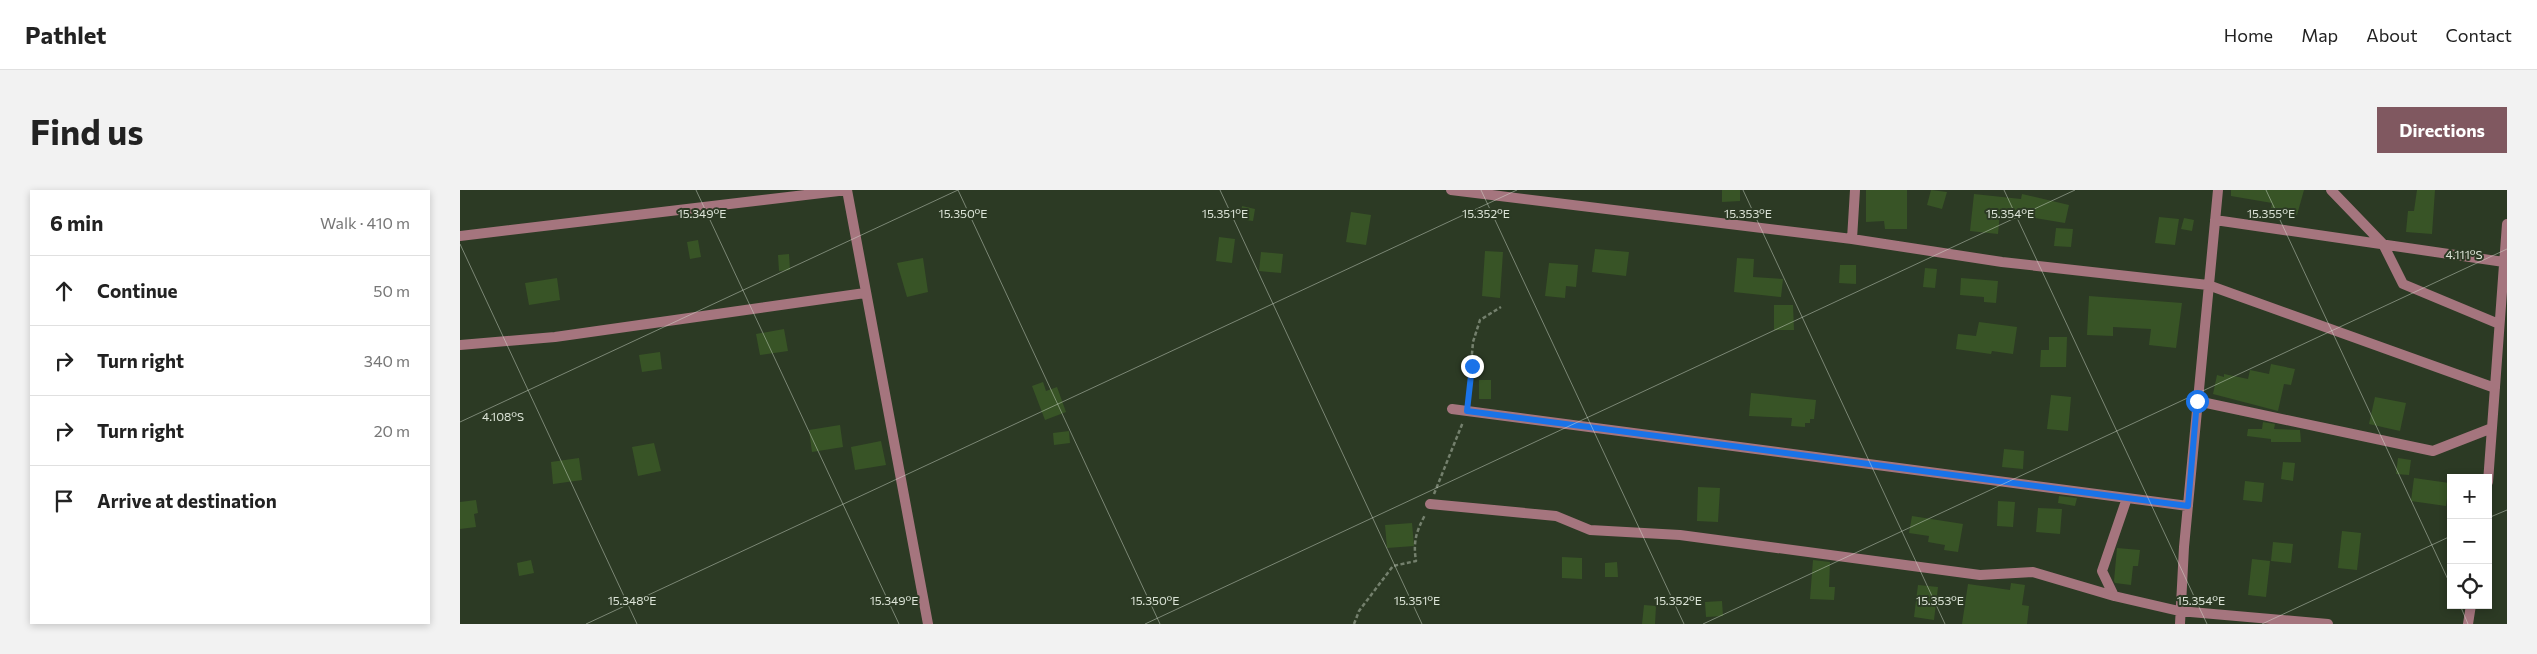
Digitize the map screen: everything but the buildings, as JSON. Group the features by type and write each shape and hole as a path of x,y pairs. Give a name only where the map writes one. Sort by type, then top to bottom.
{"street":[{"path":"460,236 847,190 928,624"},
{"path":"1451,190 1499,193 1852,239 2002,262 2208,285 2495,388"},
{"path":"1852,239 1855,190"},
{"path":"2180,624 2179,611 2197,401 2218,190"},
{"path":"2331,190 2383,244 2403,284 2500,324"},
{"path":"2214,220 2504,262"},
{"path":"2489,474 2507,224"},
{"path":"460,345 555,337 866,293"},
{"path":"2197,401 2433,451 2492,428"},
{"path":"1452,409 2188,506"},
{"path":"2114,596 2102,571 2127,498"},
{"path":"1430,504 1556,516 1590,530 1680,535 1980,575 2034,572 2114,596 2179,611 2328,624"},
{"path":"2468,624 2470,609"}],"path":[{"path":"1354,624 1359,611 1393,566 1416,561 1415,533 1430,504 1467,411 1473,342 1480,320 1501,307"}],"route":[{"path":"1472,366 1467,411 2188,506 2197,401"}]}
